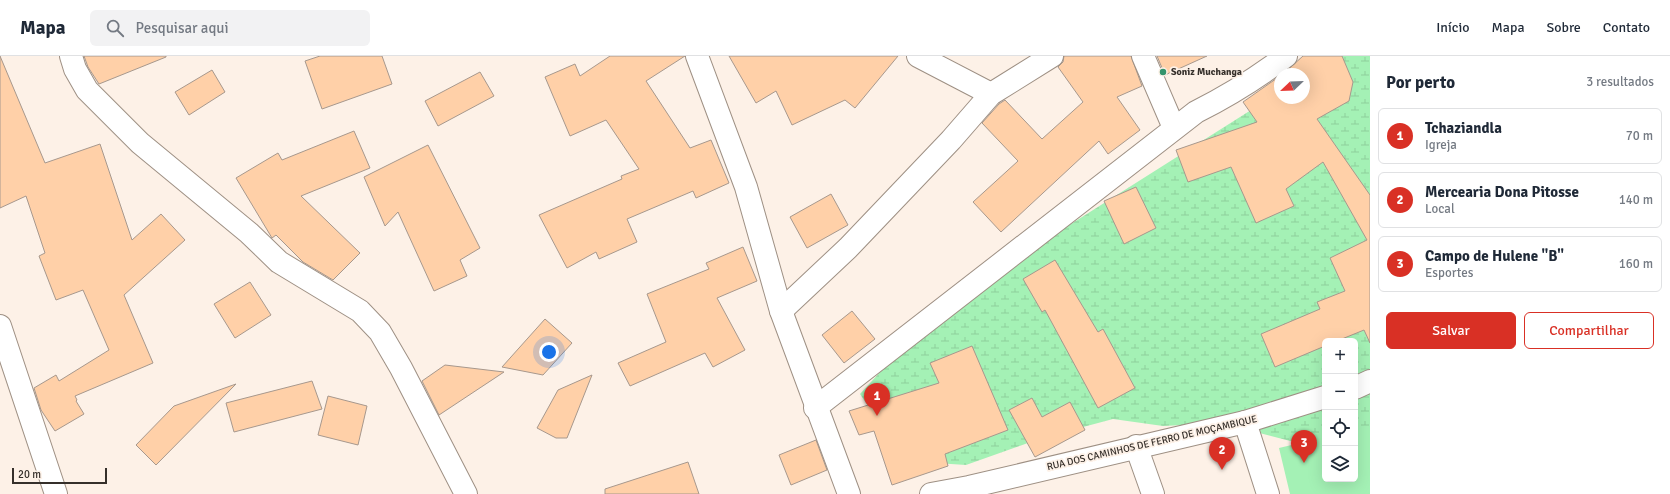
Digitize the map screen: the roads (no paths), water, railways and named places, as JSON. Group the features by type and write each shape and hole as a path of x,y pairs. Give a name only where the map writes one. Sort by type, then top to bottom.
{"street":[{"path":"71,56 75,69 87,90 140,143 248,233 279,262 360,311 380,332 401,368 466,494"},
{"path":"697,56 746,187 781,311 815,408 849,494"},
{"path":"918,56 991,94"},
{"path":"781,311 848,248 951,140 991,94 1052,56"},
{"path":"1143,56 1174,128"},
{"path":"815,408 1174,128 1196,112 1233,93 1259,77 1286,56"},
{"path":"0,326 39,448 56,494"},
{"path":"1358,387 1370,381"},
{"name":"RUA DOS CAMINHOS DE FERRO DE MOÇAMBIQUE","path":"931,494 969,487 1136,446 1245,422 1322,398"},
{"path":"1245,422 1268,494"},
{"path":"1136,446 1154,494"}],"place":[{"name":"Soniz Muchanga","path":"1163,72"},
{"name":"Tchaziandla","path":"877,416"},
{"name":"Campo de Hulene \"B\"","path":"1304,463"},
{"name":"Mercearia Dona Pitosse","path":"1222,470"}]}
